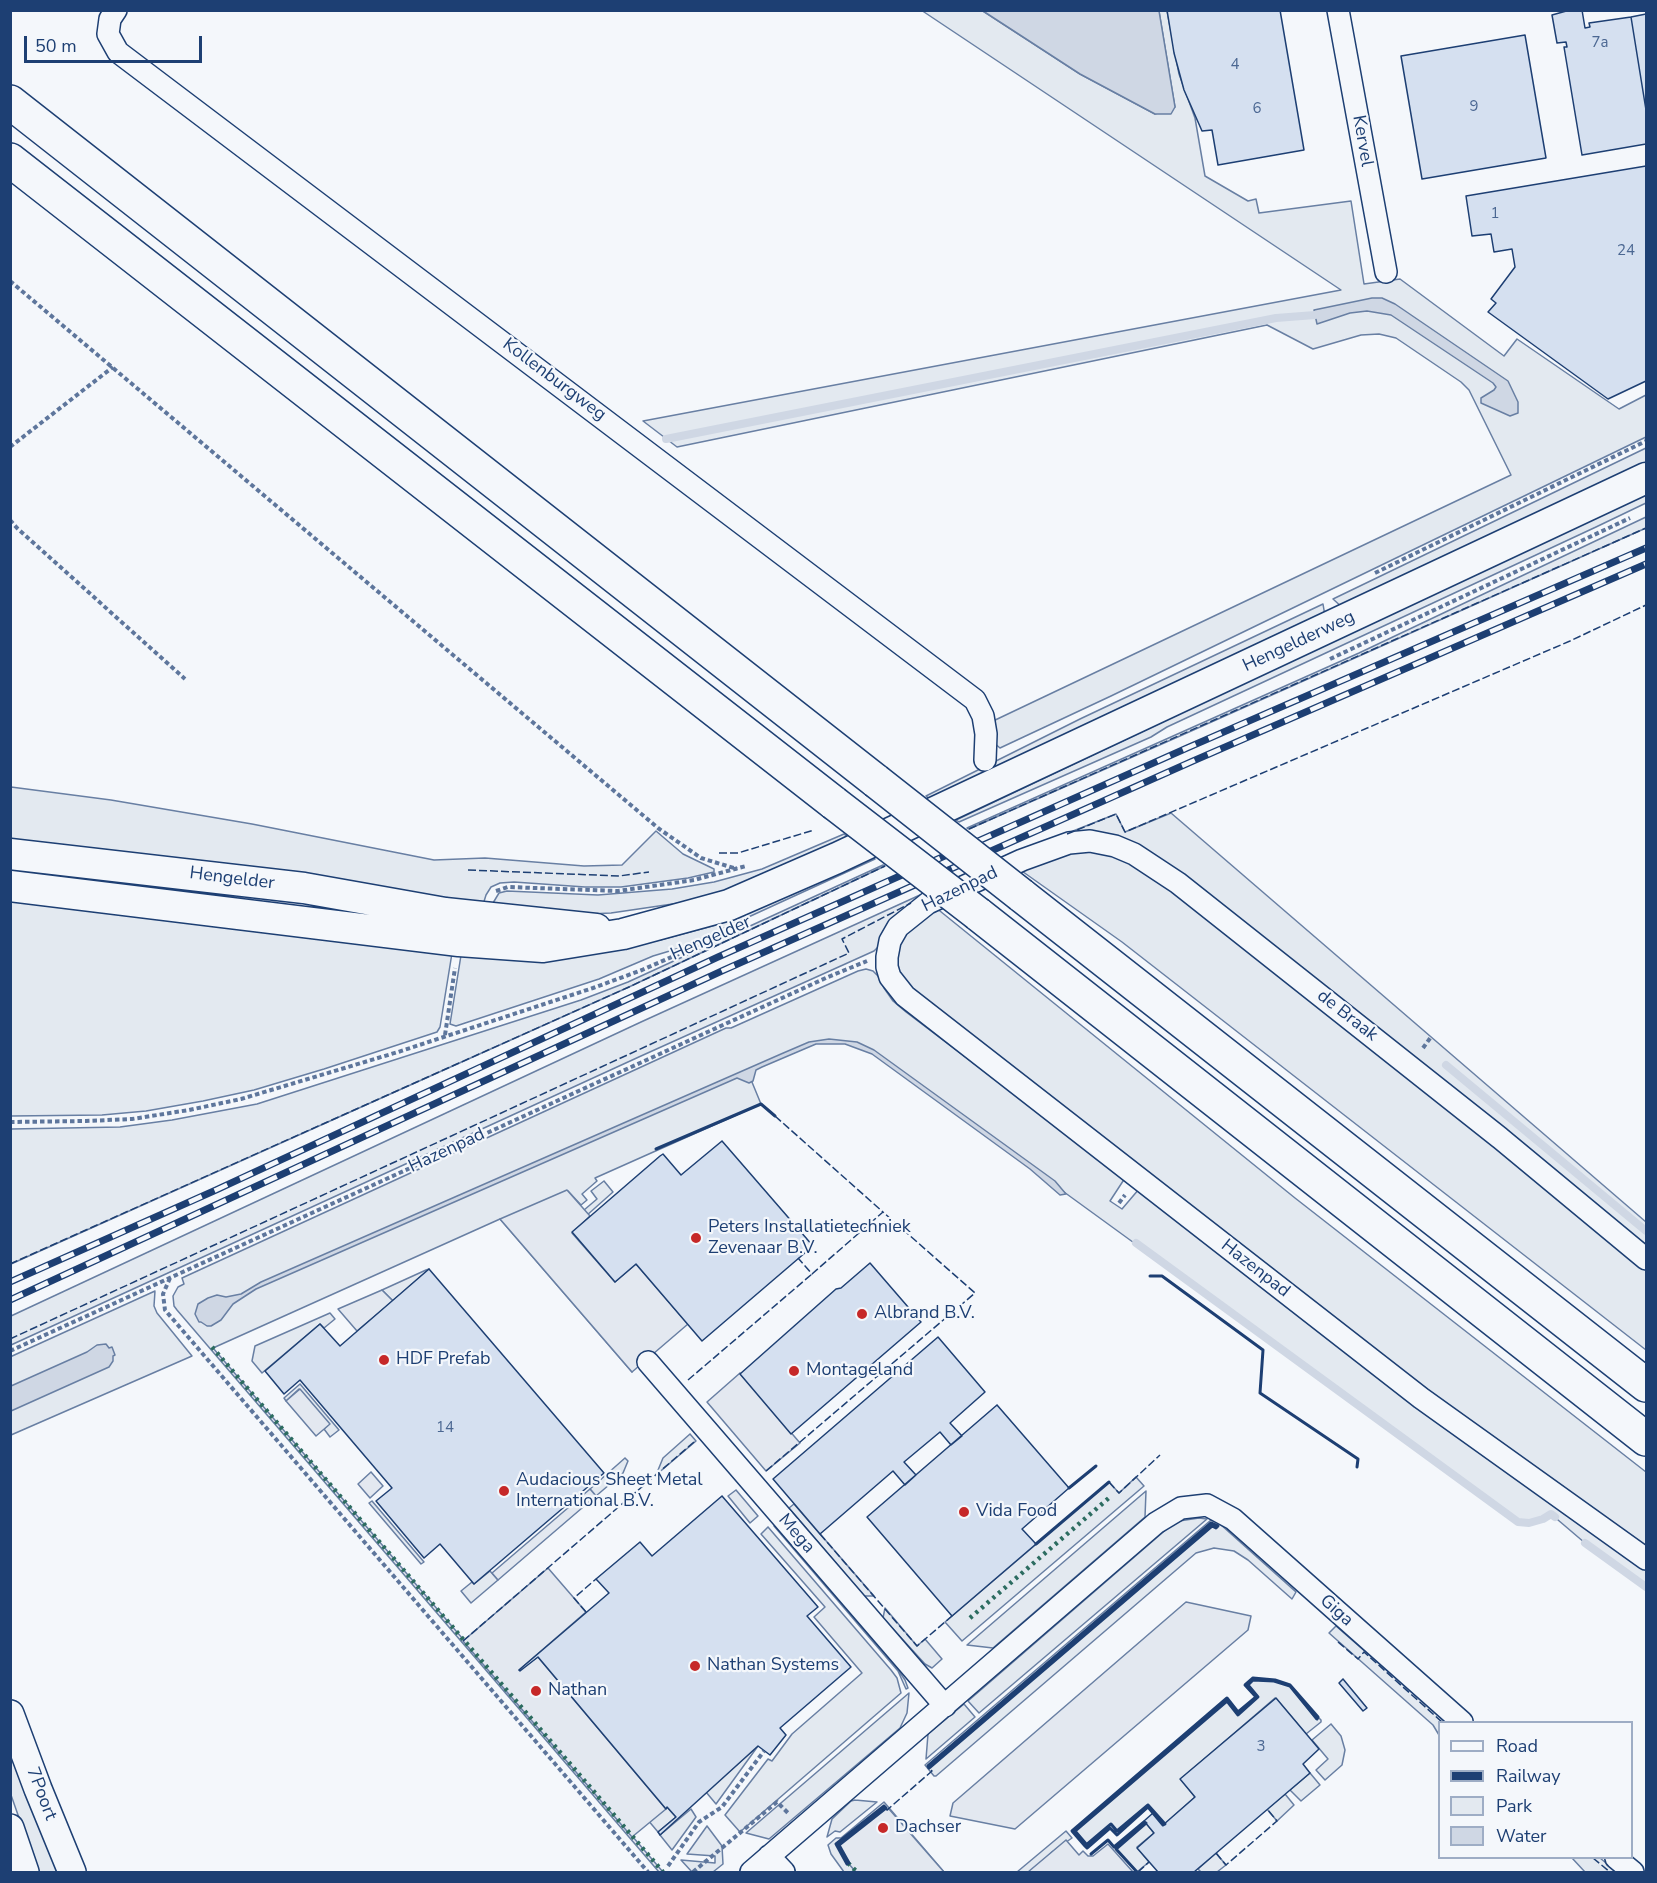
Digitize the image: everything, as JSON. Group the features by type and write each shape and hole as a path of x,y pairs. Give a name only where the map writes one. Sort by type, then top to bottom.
{"highway":[{"path":"10,102 1647,1385"},
{"path":"10,160 978,914 1647,1439"}],"main road":[{"name":"Hengelderweg","path":"951,804 1647,478"},
{"name":"Hengelder","path":"10,886 459,942 543,947 623,934 729,905 837,858 951,804"},
{"name":"Hengelder","path":"10,854 304,888 445,913 583,927 623,934"}],"street":[{"name":"Kollenburgweg","path":"116,10 110,19 108,34 118,52 975,700 983,716 986,734 985,760"},
{"name":"Kervel","path":"1338,10 1386,272"},
{"name":"de Braak","path":"1022,860 1069,843 1090,841 1115,846 1154,866 1396,1055 1647,1259"},
{"name":"Hazenpad","path":"1022,860 928,903 898,927 890,941 886,957 887,967 896,986 947,1029 1421,1398 1647,1559"},
{"name":"Mega","path":"648,1362 945,1706"},
{"name":"Giga","path":"945,1706 1156,1523 1181,1508 1207,1505 1233,1519 1461,1721"},
{"path":"751,1872 945,1706"},
{"name":"7Poort","path":"10,1714 72,1872"},
{"path":"10,1828 26,1872"},
{"path":"769,1856 784,1872"},
{"path":"1618,1859 1633,1872"}],"path":[{"path":"10,281 658,828 701,858 738,869"},
{"path":"10,447 113,367"},
{"path":"1368,577 1647,441"},
{"path":"10,520 185,679"},
{"path":"488,918 491,895 499,888 618,891 694,880 748,865"},
{"name":"Hengelder","path":"10,1122 132,1119 189,1110 282,1088 642,970 717,936"},
{"path":"445,1035 459,942"},
{"name":"Hazenpad","path":"10,1351 859,963 886,957"},
{"path":"170,1278 163,1294 165,1310 648,1872"},
{"path":"668,1866 699,1822 722,1807 764,1751"},
{"path":"693,1872 777,1802 802,1828"}],"green space":[{"path":"921,10 983,11 1080,74 1155,114 1175,107 1159,11 1167,11 1179,74 1195,118 1205,176 1248,201 1256,199 1259,213 1351,201 1364,284 1400,279 1504,356 1517,339 1619,409 1646,395 1646,437 1000,748 993,742 991,722 1511,475 1469,390 1461,382 1396,338 1379,334 1361,335 1313,349 1267,325 677,447 643,421 1341,290"},
{"path":"1646,448 1646,465 1344,609 1333,599"},
{"path":"1646,492 1646,503 1596,527 1167,727 1151,737 959,822 956,820"},
{"path":"1646,517 1646,528 1180,736 967,828 1359,653"},
{"path":"1323,604 1325,616 934,802 926,796 1080,719"},
{"path":"11,787 111,800 252,824 434,860 485,858 584,866 622,865 656,831 683,854 714,869 714,872 621,887 500,883 491,887 482,908 11,844"},
{"path":"1171,813 1646,1222 1646,1251 1130,843 1005,858 1116,814 1125,832"},
{"path":"844,834 850,839 724,892 693,901 611,913 568,915 493,903 499,893 507,891 598,895 672,889 714,882 762,869"},
{"path":"1079,851 1106,852 1157,874 1646,1267 1646,1350 1122,942 1019,869"},
{"path":"871,856 875,859 683,947 653,956 599,979 456,1026 450,1024 462,949 610,949 660,940 716,925"},
{"path":"885,866 629,987 11,1264 11,1129 120,1127 257,1104 581,1000 628,982"},
{"path":"920,895 926,900 874,951 11,1345 11,1316 641,1022"},
{"path":"11,896 453,947 440,1027 437,1032 324,1069 254,1090 203,1101 146,1111 102,1115 11,1116"},
{"path":"935,907 1295,1198 1646,1472 1646,1553 1491,1442 914,997 894,965 902,934"},
{"path":"866,969 878,976 893,1001 906,1012 1125,1178 1110,1201 1122,1209 1139,1189 1646,1565 1646,1587 1585,1543 1551,1514 1529,1523 1518,1522 870,1051 846,1042 822,1041 747,1070 761,1104 595,1178 597,1181 582,1194 587,1200 581,1205 568,1191 552,1199 632,1372 500,1219 213,1348 663,1872 659,1872 177,1310 173,1296 178,1287 184,1284 182,1278 726,1028 731,1028"},
{"path":"604,1181 613,1192 568,1232 564,1227 597,1199 591,1191"},
{"path":"429,1269 393,1301 382,1290 426,1270"},
{"path":"155,1291 154,1306 157,1313 192,1356 11,1435 10,1357"},
{"path":"330,1313 335,1319 324,1328 320,1324 262,1373 252,1361 255,1346"},
{"path":"300,1384 339,1430 330,1437 324,1429 329,1424 299,1389 286,1401 284,1398"},
{"path":"690,1434 696,1441 656,1475 663,1458"},
{"path":"625,1458 628,1461 623,1473 596,1496 590,1489"},
{"path":"1136,1477 1144,1486 962,1641 945,1622 1109,1482 1119,1493"},
{"path":"736,1490 758,1516 750,1523 728,1496"},
{"path":"1146,1491 1145,1517 993,1648 967,1645"},
{"path":"372,1501 424,1562 421,1564 369,1503"},
{"path":"794,1504 874,1596 864,1596 789,1508"},
{"path":"1207,1519 979,1713 968,1701 1169,1527 1179,1521"},
{"path":"1211,1520 1220,1524 1296,1592 1292,1599 1248,1560 1234,1551 1214,1548 1196,1553 936,1776 925,1765","holes":["1211,1523 1218,1526 1216,1528 1212,1526 929,1767 928,1765"]},
{"path":"775,1525 897,1668 908,1688 906,1689 898,1671"},
{"path":"768,1527 891,1670 897,1678 901,1693 740,1832 725,1815 768,1759 772,1761 792,1734 862,1673 814,1617 825,1607 761,1534"},
{"path":"490,1571 498,1580 471,1603 461,1591"},
{"path":"885,1608 917,1646 925,1639 942,1659 932,1668 925,1664 883,1618"},
{"path":"1336,1626 1445,1721 1438,1721 1438,1733 1433,1725 1329,1633"},
{"path":"1253,1680 1274,1681 1290,1686 1316,1719 1318,1717 1321,1722 1306,1734 1275,1698 1181,1779 1195,1797 1165,1824 1148,1805 1117,1831 1111,1824 1087,1845 1075,1831 1227,1701 1238,1714 1258,1697 1248,1685"},
{"path":"909,1693 907,1713 900,1728 769,1839 746,1833"},
{"path":"964,1704 975,1717 926,1759 928,1734"},
{"path":"1331,1724 1341,1736 1345,1750 1342,1765 1325,1780 1316,1770 1328,1759 1312,1740"},
{"path":"758,1746 716,1804 706,1792"},
{"path":"10,1747 60,1872 38,1872 11,1795"},
{"path":"1310,1773 1320,1785 1301,1801 1290,1790"},
{"path":"1285,1794 1294,1805 1277,1821 1267,1809"},
{"path":"855,1800 877,1802 840,1832 835,1831 827,1837 832,1819"},
{"name":"Dachser","path":"884,1802 944,1872 844,1872 831,1854 828,1845 836,1838 841,1838"},
{"path":"667,1807 676,1817 658,1832 642,1813"},
{"path":"691,1809 696,1817 672,1850 660,1835"},
{"path":"1146,1823 1154,1833 1137,1847 1149,1862 1137,1872 1116,1849"},
{"path":"707,1826 722,1846 723,1864 713,1872 692,1872 681,1860 715,1863 715,1856 687,1854"},
{"path":"1066,1831 1072,1838 1052,1852 1032,1872 1017,1872"},
{"path":"1216,1853 1226,1865 1217,1872 1201,1872 1198,1869"},
{"path":"1573,1859 1601,1859 1617,1872 1585,1872"}],"shaded area":[{"path":"567,1190 590,1216 572,1233 615,1282 636,1264 688,1324 632,1372 500,1219"},
{"path":"382,1290 393,1301 357,1331 338,1309"},
{"path":"740,1373 800,1443 766,1471 707,1402"},
{"path":"300,1389 330,1424 316,1436 286,1401"},
{"path":"371,1472 383,1486 370,1498 358,1484"},
{"path":"590,1489 596,1496 498,1580 492,1573"},
{"name":"Nathan","path":"548,1568 586,1612 519,1670 538,1657 666,1809 632,1837 463,1641"},
{"path":"1186,1602 1251,1616 1248,1630 1015,1829 950,1816 953,1803"},
{"name":"Dachser","path":"886,1808 944,1872 856,1872 848,1863 839,1845"},
{"path":"1066,1840 1079,1855 1083,1851 1088,1856 1093,1856 1108,1844 1133,1872 1028,1872"}],"water":[{"path":"983,11 1159,11 1175,107 1171,114 1155,114 1080,74"},
{"path":"1382,298 1395,304 1508,381 1518,402 1518,413 1510,416 1481,403 1481,398 1496,387 1493,383 1391,315 1367,311 1350,313 1317,324 1314,310"},
{"path":"829,1039 857,1042 874,1050 1055,1181 1066,1194 1060,1195 1030,1169 872,1054 845,1044 816,1044 756,1070 753,1081 749,1083 737,1078 256,1289 233,1304 221,1320 211,1326 199,1322 195,1314 198,1304 208,1298 217,1295 226,1297 241,1294 261,1282 781,1054 809,1042"},
{"path":"106,1344 109,1348 112,1347 115,1355 109,1367 11,1411 11,1386 87,1352 97,1345"}],"building":[{"path":"1167,10 1280,10 1304,150 1218,165 1212,130 1202,131 1184,90 1174,53"},
{"path":"1570,10 1582,10 1585,28 1590,27 1589,23 1631,17 1646,110 1646,144 1582,155 1564,47 1567,47 1566,42 1557,43 1552,15"},
{"path":"1646,14 1646,110 1631,17"},
{"path":"1525,35 1546,158 1422,179 1401,56"},
{"path":"1646,166 1646,381 1608,399 1488,312 1496,303 1491,299 1515,267 1512,249 1494,252 1491,234 1472,236 1466,196"},
{"path":"722,1141 813,1246 702,1341 636,1264 615,1282 572,1232 663,1154 681,1175"},
{"path":"870,1263 921,1322 791,1434 740,1374 836,1289 841,1288"},
{"path":"429,1269 604,1473 474,1584 440,1544 424,1558 376,1501 392,1488 300,1380 284,1394 265,1371 320,1324 340,1346"},
{"path":"938,1337 985,1392 950,1423 962,1436 951,1445 940,1432 904,1462 916,1475 905,1485 893,1471 820,1534 773,1479"},
{"path":"997,1405 1069,1488 1022,1529 1036,1544 952,1616 867,1517"},
{"path":"722,1496 818,1607 807,1616 851,1667 780,1728 786,1735 770,1755 758,1746 660,1835 658,1832 676,1817 667,1807 666,1809 538,1657 519,1670 609,1593 596,1579 640,1542 652,1556"},
{"path":"1343,1679 1367,1708 1363,1711 1339,1683"},
{"path":"1276,1698 1319,1749 1303,1764 1310,1773 1194,1872 1158,1872 1137,1848 1154,1833 1144,1821 1153,1813 1163,1825 1195,1797 1180,1779"}],"waterway":[{"path":"666,439 1276,318 1315,315"},
{"path":"1446,1065 1646,1231"},
{"path":"1136,1243 1518,1522 1529,1523 1551,1514 1555,1517"},
{"path":"1585,1543 1646,1587"}],"railway":[{"path":"10,1282 216,1190 718,957 1187,748 1646,548"},
{"path":"10,1300 724,970 1193,761 1646,564"}],"hedge":[{"path":"212,1347 663,1872"},
{"path":"970,1618 1110,1497"},
{"path":"848,1863 857,1872"}],"fence":[{"path":"969,829 1646,528"},
{"path":"1067,834 1116,814 1125,832 1570,641 1646,605"},
{"path":"719,853 738,853 814,830"},
{"path":"10,1264 629,987 885,866"},
{"path":"468,870 619,876 649,872"},
{"path":"10,1339 849,953 842,939 911,903"},
{"path":"775,1116 883,1212 812,1274 798,1258"},
{"path":"766,1471 975,1293 883,1212"},
{"path":"688,1380 812,1274"},
{"path":"463,1641 694,1442"},
{"path":"1109,1482 1119,1493 1160,1455"},
{"path":"820,1534 917,1646 952,1616"},
{"path":"586,1612 574,1598 596,1579"},
{"path":"1338,1642 1358,1659 1364,1652 1441,1721"},
{"path":"886,1808 887,1810 932,1771 929,1768"},
{"path":"1216,1853 1226,1865 1277,1821 1267,1809"},
{"path":"1594,1859 1610,1872"},
{"path":"1138,1872 1149,1862"}],"wall":[{"path":"656,1149 761,1104 775,1116"},
{"path":"1150,1276 1162,1276 1263,1350 1260,1393 1358,1459 1357,1467"},
{"path":"1069,1488 1096,1466"},
{"path":"1036,1544 1109,1482"},
{"path":"1211,1523 1218,1526 1216,1528 1212,1526 929,1768 928,1766 1211,1523"},
{"path":"1253,1678 1275,1680 1290,1685 1318,1717 1317,1719 1290,1686 1274,1681 1253,1680 1248,1685 1258,1697 1238,1715 1227,1701 1075,1831 1087,1845 1085,1846 1072,1831 1227,1698 1238,1712 1256,1697 1245,1685 1253,1678"},
{"path":"1148,1805 1165,1824 1163,1825 1148,1807 1117,1835 1110,1828 1087,1848 1085,1846 1111,1824 1117,1831 1148,1805"},
{"path":"884,1806 886,1808 839,1845 849,1863 847,1864 836,1844 884,1806"},
{"path":"1091,1854 1108,1840 1114,1847 1144,1822 1146,1823 1116,1849 1137,1872"}],"place":[{"name":"Peters Installatietechniek Zevenaar B.V.","path":"696,1238"},
{"name":"Albrand B.V.","path":"862,1314"},
{"name":"HDF Prefab","path":"384,1360"},
{"name":"Montageland","path":"794,1371"},
{"name":"Audacious Sheet Metal International B.V.","path":"504,1491"},
{"name":"Vida Food","path":"964,1512"},
{"name":"Nathan Systems","path":"695,1666"},
{"name":"Nathan","path":"536,1691"},
{"name":"Dachser","path":"883,1828"}]}
